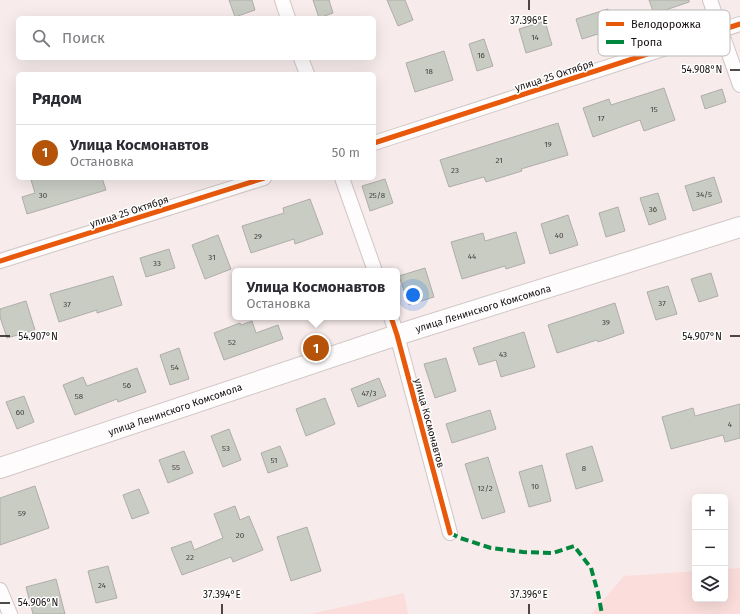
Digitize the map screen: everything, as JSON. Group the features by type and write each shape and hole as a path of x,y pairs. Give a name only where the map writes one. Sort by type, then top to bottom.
{"main road":[{"name":"улица Ленинского Комсомола","path":"0,468 394,326 740,227"}],"street":[{"path":"282,0 287,16"},
{"path":"710,0 714,10"},
{"name":"улица 25 Октября","path":"730,28 740,24"},
{"name":"улица 25 Октября","path":"376,142 644,56"},
{"path":"730,56 740,85"},
{"path":"302,60 306,72"},
{"name":"улица 25 Октября","path":"0,261 258,180"},
{"path":"343,180 374,268"},
{"name":"улица Космонавтов","path":"394,326 450,533"},
{"path":"0,590 10,614"}],"shaded area":[{"path":"740,568 740,614 591,614 624,576 692,571 692,602 728,602 728,569"},
{"path":"404,593 408,614 310,614"}],"building":[{"path":"229,0 252,0 255,10 235,16"},
{"path":"313,0 329,0 333,13 325,16 318,16"},
{"path":"387,0 405,0 413,20 398,26"},
{"path":"649,0 689,0 689,2 666,10 653,10"},
{"path":"598,12 598,34 582,39 576,19"},
{"path":"545,21 552,45 526,53 519,29"},
{"path":"484,39 493,66 477,71 469,44"},
{"path":"444,51 453,80 415,92 406,63"},
{"path":"664,88 675,120 644,131 640,120 593,137 583,108 609,99 611,105"},
{"path":"722,89 726,102 705,109 701,96"},
{"path":"558,123 568,155 521,169 522,171 486,182 484,177 449,187 440,160"},
{"path":"714,177 722,202 693,211 685,186"},
{"path":"385,179 393,203 370,211 362,186"},
{"path":"31,180 103,180 106,190 27,214 22,197 35,193"},
{"path":"658,193 666,219 649,225 640,198"},
{"path":"310,199 323,234 295,244 294,239 251,253 242,226 284,213 283,208"},
{"path":"618,207 625,231 606,237 599,213"},
{"path":"568,215 578,245 550,254 541,224"},
{"path":"516,232 525,263 506,269 505,266 462,279 451,242 483,233 485,241"},
{"path":"218,235 231,269 205,279 192,245"},
{"path":"169,249 175,268 146,277 140,258"},
{"path":"425,268 434,297 409,305 400,276"},
{"path":"711,273 718,296 699,302 691,279"},
{"path":"113,276 122,305 97,313 97,310 59,322 50,294"},
{"path":"668,286 677,314 656,320 647,292"},
{"path":"26,301 35,330 7,338 0,317 0,309"},
{"path":"615,303 624,333 557,353 548,325"},
{"path":"252,321 256,333 278,325 283,339 224,360 214,333 240,323 241,325"},
{"path":"524,332 535,367 501,377 496,360 479,365 473,348"},
{"path":"179,348 189,379 170,385 160,355"},
{"path":"446,358 456,391 435,398 424,364"},
{"path":"137,368 146,392 118,402 117,399 75,415 63,385 83,377 87,386"},
{"path":"379,378 386,396 358,407 351,389"},
{"path":"24,396 34,422 17,429 6,402"},
{"path":"325,398 335,424 306,436 296,409"},
{"path":"740,404 740,438 725,442 723,435 671,449 662,417 693,408 695,416"},
{"path":"490,410 496,429 452,443 446,424"},
{"path":"229,429 241,460 223,467 211,436"},
{"path":"280,446 288,466 268,473 261,453"},
{"path":"592,446 603,481 576,489 566,454"},
{"path":"184,451 193,473 168,483 159,460"},
{"path":"488,457 505,512 482,519 465,464"},
{"path":"542,465 551,501 529,507 519,472"},
{"path":"35,486 49,528 0,545 0,498"},
{"path":"139,489 149,513 132,519 123,495"},
{"path":"235,506 240,520 249,516 263,550 233,562 231,557 182,575 171,548 191,541 194,550 223,538 214,514"},
{"path":"307,527 321,571 291,581 277,537"},
{"path":"108,566 117,598 96,603 88,571"},
{"path":"56,579 65,614 33,614 26,587"}],"marked path":[{"path":"450,533 460,538 491,548 523,552 553,553 574,546 591,568 602,614"}],"cycle path":[{"path":"730,27 740,24"},
{"path":"376,142 642,56"},
{"path":"0,261 258,180"},
{"path":"392,320 450,533"}],"place":[{"name":"Улица Космонавтов","path":"316,348"}]}
